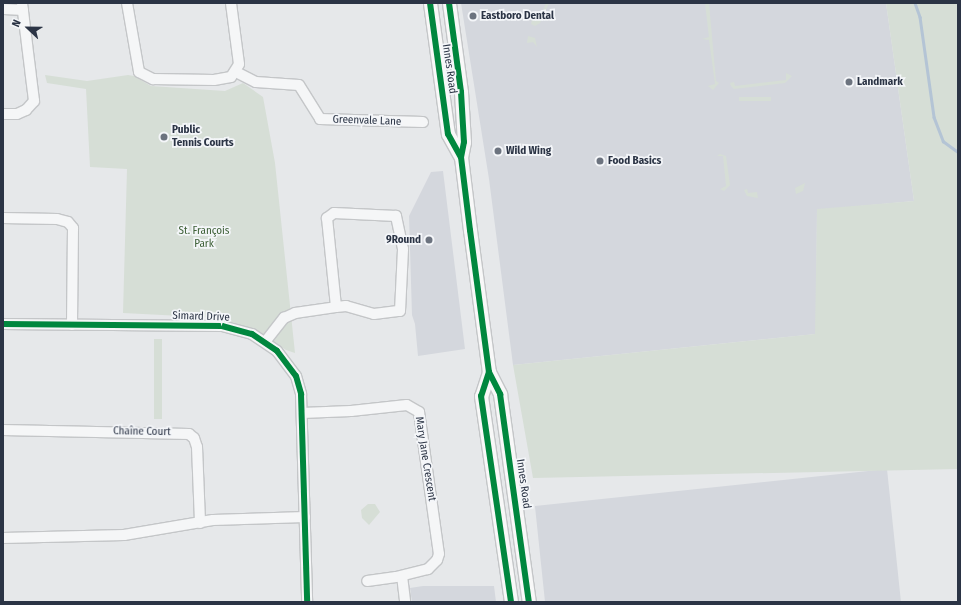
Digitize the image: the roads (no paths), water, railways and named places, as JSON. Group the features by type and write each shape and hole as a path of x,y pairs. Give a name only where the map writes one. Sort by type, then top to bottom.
{"main road":[{"name":"Innes Road","path":"430,3 448,134 461,157"},
{"name":"Innes Road","path":"449,3 461,92 464,142 461,157 489,372 500,394 529,602"},
{"name":"Innes Road","path":"489,372 481,396 511,602"}],"street":[{"path":"127,3 136,62 143,76 154,79 214,80 231,76 236,72 240,64 231,3"},
{"path":"3,9 23,6 34,101 21,112 3,114"},
{"name":"Greenvale Lane","path":"236,72 256,82 299,85 320,119 423,122"},
{"path":"265,342 279,324 290,314 353,306 374,314 400,311 403,249 396,216 389,213 334,213 327,218 336,307"},
{"path":"3,218 57,219 68,222 73,228 72,325"},
{"name":"Simard Drive","path":"3,324 222,326 252,334 265,342 284,358 296,376 302,413 307,602"},
{"name":"Mary Jane Crescent","path":"302,413 351,411 407,404 419,412 439,554 434,565 428,569 402,576 368,581"},
{"name":"Chaîne Court","path":"3,430 189,434 194,438 197,447 200,523"},
{"path":"3,538 124,535 200,523 305,517"},
{"path":"402,576 405,602"}],"waterway":[{"path":"915,3 920,17 934,117 943,141 958,152"}],"place":[{"name":"Eastboro Dental","path":"473,16"},
{"name":"Landmark","path":"849,82"},
{"name":"Public Tennis Courts","path":"164,137"},
{"name":"Wild Wing","path":"498,151"},
{"name":"Food Basics","path":"600,161"},
{"name":"9Round","path":"429,240"}],"park label":[{"name":"St. François Park","path":"204,238"}]}
